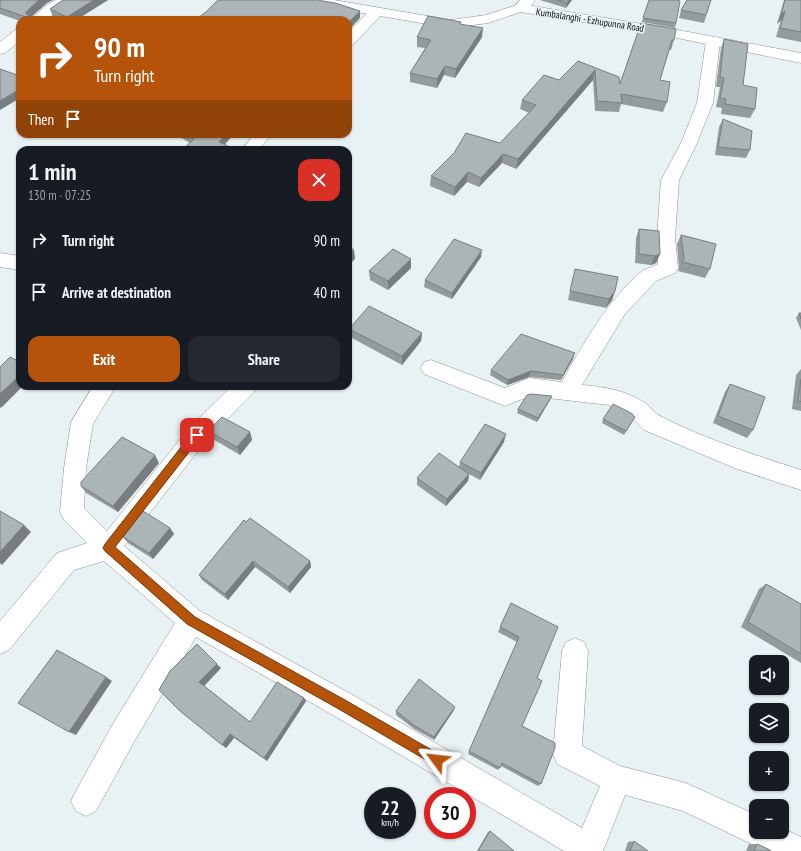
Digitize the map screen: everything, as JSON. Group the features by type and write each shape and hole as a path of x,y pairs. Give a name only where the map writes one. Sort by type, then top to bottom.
{"street":[{"path":"42,16 66,0"},
{"name":"Kumbalanghi - Ezhupunna Road","path":"308,0 452,24 488,19 524,4 801,58"},
{"path":"352,38 376,12"},
{"path":"0,50 16,36"},
{"path":"568,391 581,366 618,309 649,276 668,268 666,237 670,180 689,143 705,103 713,41"},
{"path":"253,146 260,138"},
{"path":"0,260 16,262"},
{"path":"431,368 505,397 529,387 612,397 638,410 652,423 745,462 801,480"},
{"path":"102,390 82,422 75,468 72,512 108,548 191,620 341,704 589,849 617,778"},
{"path":"0,641 66,561 108,548 197,435 242,390"},
{"path":"86,801 124,732 191,620"},
{"path":"575,651 567,754 617,778 686,796 749,828"},
{"path":"773,839 798,851"}],"building":[{"path":"0,0 39,0 26,12 26,14 30,14 27,16 0,8"},
{"path":"63,0 94,0 69,16 65,16 50,9"},
{"path":"218,0 317,0 335,3 360,11 352,19 352,16 200,16"},
{"path":"557,0 569,0 567,3"},
{"path":"649,0 680,1 676,23 643,18"},
{"path":"687,0 711,0 706,15 681,10"},
{"path":"785,0 801,0 801,32 780,28 785,11 781,15"},
{"path":"428,16 483,28 456,69 445,66 437,79 410,73 431,40 417,37"},
{"path":"641,23 676,29 674,40 672,40 660,80 670,82 667,102 621,94 622,103 597,101 595,70 518,159 503,154 481,178 468,172 455,187 431,176 454,153 466,133 500,143 536,105 522,100 544,75 559,80 578,61 619,77 620,84"},
{"path":"724,39 748,44 743,85 757,88 755,109 725,104 726,99 720,98 724,78 720,77"},
{"path":"0,69 16,75 16,91 0,101"},
{"path":"723,119 752,131 750,150 718,147"},
{"path":"192,138 222,138 219,142 228,146 186,146 194,139"},
{"path":"639,229 659,231 660,254 655,256 639,254"},
{"path":"681,235 716,244 710,269 682,262 684,259"},
{"path":"454,239 482,250 452,293 425,280"},
{"path":"393,249 411,259 388,281 369,271"},
{"path":"575,269 618,277 615,291 609,299 570,291"},
{"path":"369,306 422,333 402,356 352,331 352,326"},
{"path":"521,334 575,353 563,375 531,371 508,380 491,370"},
{"path":"10,357 16,360 16,379 0,394 0,367"},
{"path":"801,379 801,402 798,401"},
{"path":"730,384 765,397 753,430 718,416"},
{"path":"527,395 552,396 538,418 518,409"},
{"path":"613,404 631,413 635,417 626,431 603,419"},
{"path":"222,417 250,432 237,447 208,431"},
{"path":"485,424 506,434 481,473 460,462"},
{"path":"122,437 155,455 113,506 81,486 81,482"},
{"path":"439,453 469,474 447,499 417,478"},
{"path":"0,511 24,525 0,552"},
{"path":"143,511 170,528 149,553 123,537"},
{"path":"250,518 310,561 288,587 253,561 225,594 199,575 244,520 246,522"},
{"path":"766,584 801,604 801,654 748,622"},
{"path":"511,603 558,627 537,678 542,681 522,726 555,743 555,748 541,784 502,763 500,768 469,751 519,637 500,627"},
{"path":"197,644 217,664 199,682 250,722 277,682 304,698 264,758 230,734 222,745 180,711 159,690 170,671"},
{"path":"57,650 106,677 69,732 18,703"},
{"path":"419,679 455,707 434,737 415,726 396,711"},
{"path":"490,831 514,851 478,851"},
{"path":"634,841 648,851 630,851"},
{"path":"757,844 768,849 771,851 754,851"}],"route":[{"path":"197,435 108,548 191,620 437,760"}]}
